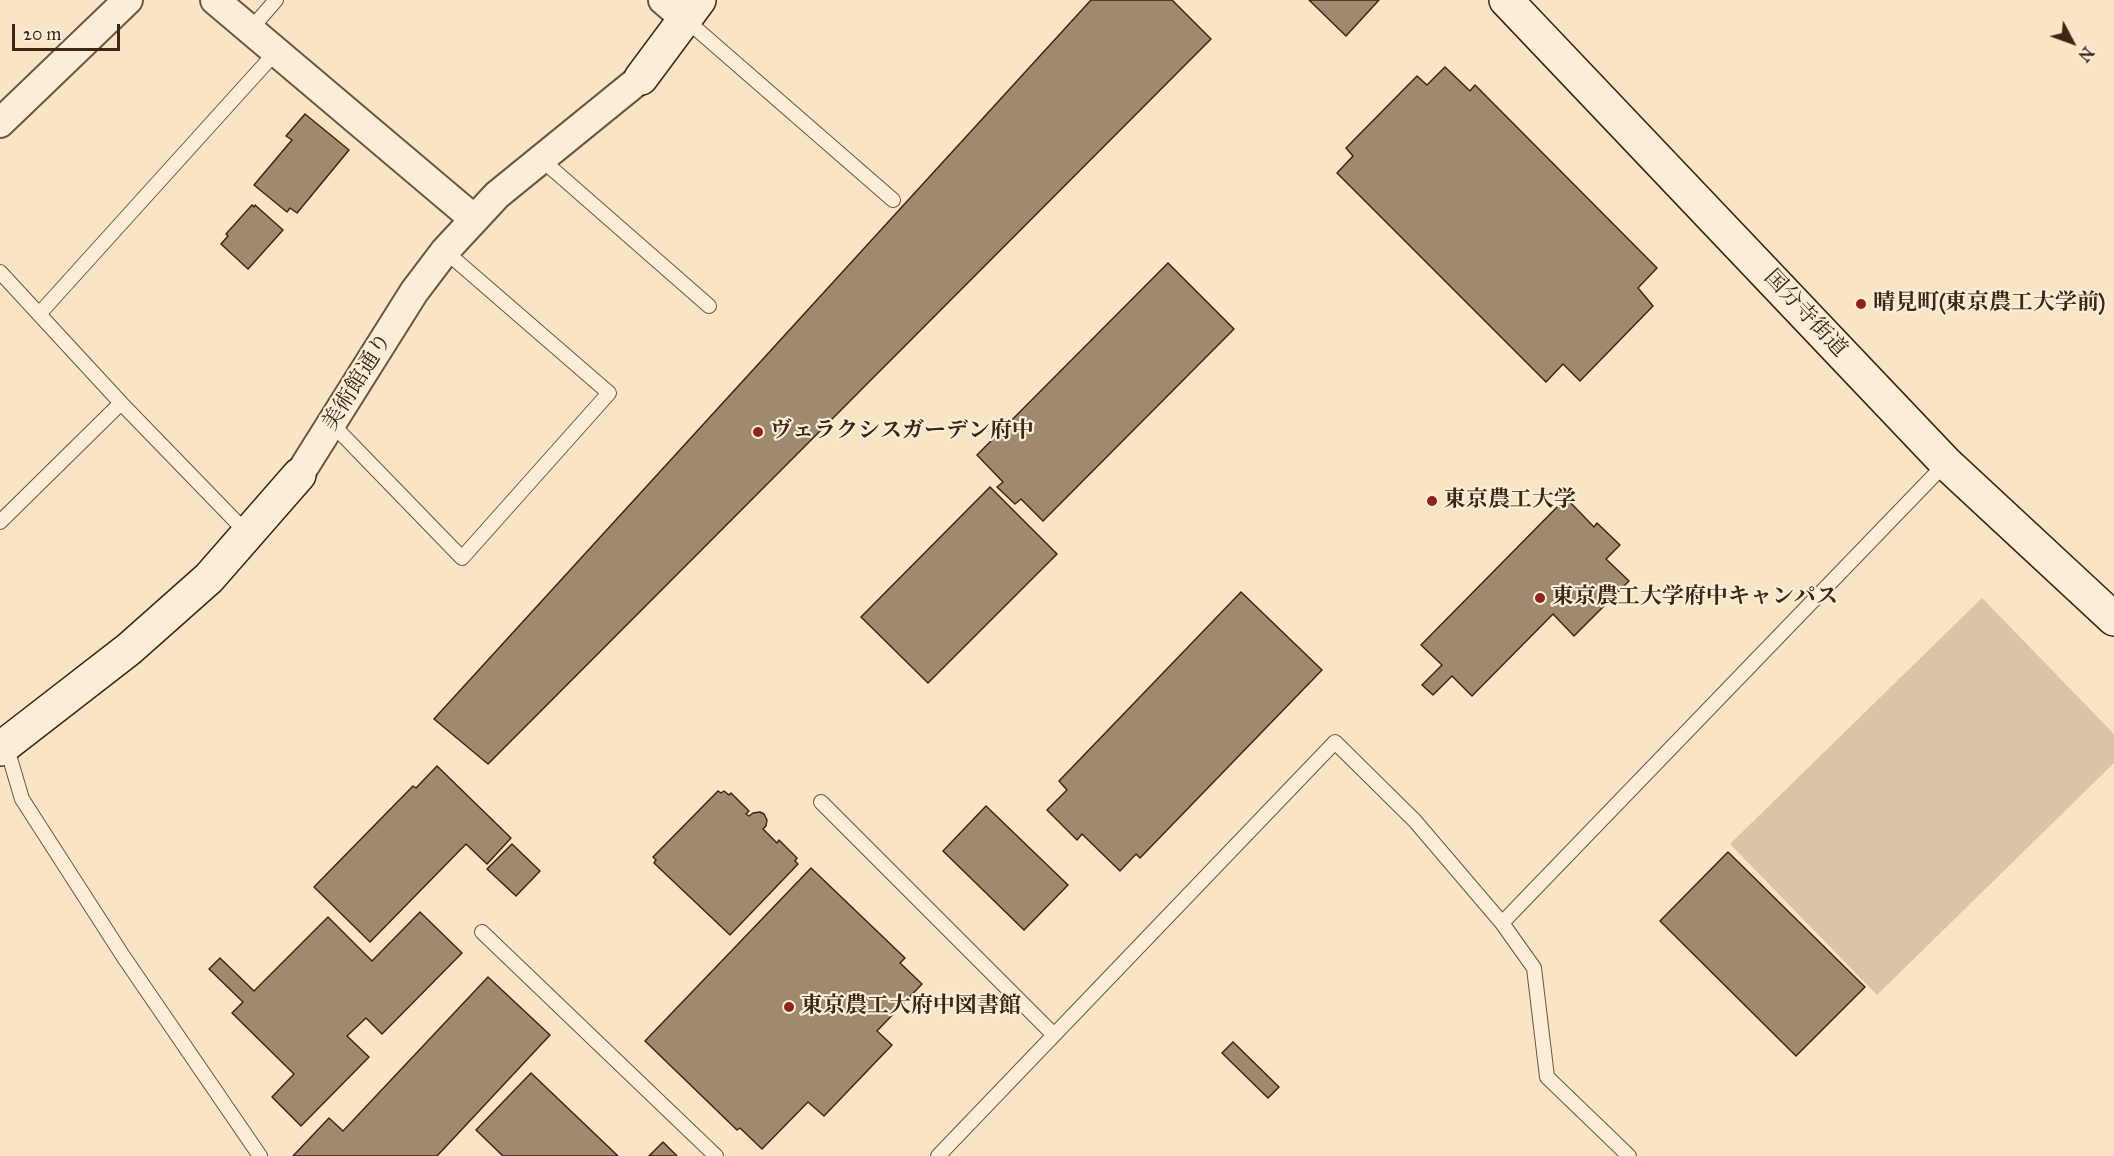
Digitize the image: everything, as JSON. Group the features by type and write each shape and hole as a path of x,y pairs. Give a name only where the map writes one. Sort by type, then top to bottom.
{"main road":[{"name":"国分寺街道","path":"1506,0 1946,463 2111,611"},
{"name":"美術館通り","path":"641,78 682,6"},
{"name":"美術館通り","path":"2,744 129,648 209,578 299,475"}],"street":[{"path":"0,123 128,0"},
{"path":"215,0 474,219"},
{"name":"美術館通り","path":"299,475 414,292 445,251 497,195 641,78"}],"lane":[{"path":"250,30 276,0"},
{"path":"682,6 893,200"},
{"path":"40,313 275,52"},
{"path":"541,159 709,306"},
{"path":"332,424 462,558 609,393 445,251"},
{"path":"0,272 121,403 248,534"},
{"path":"0,522 121,403"},
{"path":"1502,923 1946,463"},
{"path":"938,1156 1335,742 1415,821 1502,923 1534,968 1547,1077 1629,1156"},
{"path":"2,744 22,799 123,956 260,1156"},
{"path":"821,802 1054,1035"},
{"path":"482,932 716,1156"}],"shaded area":[{"path":"1982,598 2114,734 2114,763 1877,995 1730,844"}],"building":[{"name":"ヴェラクシスガーデン府中","path":"1091,0 1172,0 1211,39 488,764 434,719"},
{"path":"1309,0 1379,0 1346,36"},
{"path":"1445,67 1470,91 1475,85 1657,268 1638,288 1653,306 1580,381 1563,364 1546,382 1337,173 1353,156 1346,148 1417,76 1427,85"},
{"path":"305,114 349,150 297,213 290,208 287,212 254,185 292,140 286,136"},
{"path":"252,205 254,207 255,205 283,230 248,269 221,244 228,236 226,234"},
{"path":"1168,263 1234,329 1043,521 1021,499 1015,504 997,487 1003,482 977,455"},
{"path":"990,487 1057,554 928,683 861,617"},
{"name":"東京農工大学府中キャンパス","path":"1566,498 1594,527 1597,523 1620,545 1606,559 1629,581 1574,636 1553,614 1472,696 1452,676 1433,695 1422,685 1442,665 1421,645"},
{"path":"1241,592 1322,670 1140,858 1136,854 1120,871 1082,834 1077,840 1047,810 1067,790 1059,781"},
{"path":"437,766 511,838 487,864 466,844 370,942 314,887 413,786 416,788"},
{"path":"718,791 721,793 724,791 729,795 731,793 749,811 746,814 749,816 760,812 764,814 767,820 763,829 777,843 779,840 797,858 795,861 798,864 730,935 654,863 656,860 653,857"},
{"path":"986,806 1068,885 1024,930 943,851"},
{"path":"512,844 540,871 516,896 487,869"},
{"path":"1728,852 1865,987 1796,1056 1660,921"},
{"name":"東京農工大府中図書館","path":"811,868 905,958 900,963 922,984 877,1031 892,1045 824,1116 808,1102 762,1149 740,1128 737,1130 645,1041"},
{"path":"420,912 462,953 382,1034 366,1018 347,1036 369,1057 301,1126 272,1097 294,1074 232,1013 243,1002 209,969 220,958 254,991 328,917 372,961"},
{"path":"488,977 550,1035 437,1156 293,1156 329,1118 343,1131"},
{"path":"1233,1042 1279,1087 1268,1098 1222,1053"},
{"path":"531,1073 618,1156 503,1156 476,1130"},
{"path":"663,1142 677,1156 649,1156"}],"place":[{"name":"晴見町(東京農工大学前)","path":"1861,304"},
{"name":"ヴェラクシスガーデン府中","path":"758,432"},
{"name":"東京農工大学","path":"1432,501"},
{"name":"東京農工大学府中キャンパス","path":"1540,598"},
{"name":"東京農工大府中図書館","path":"789,1007"}]}
